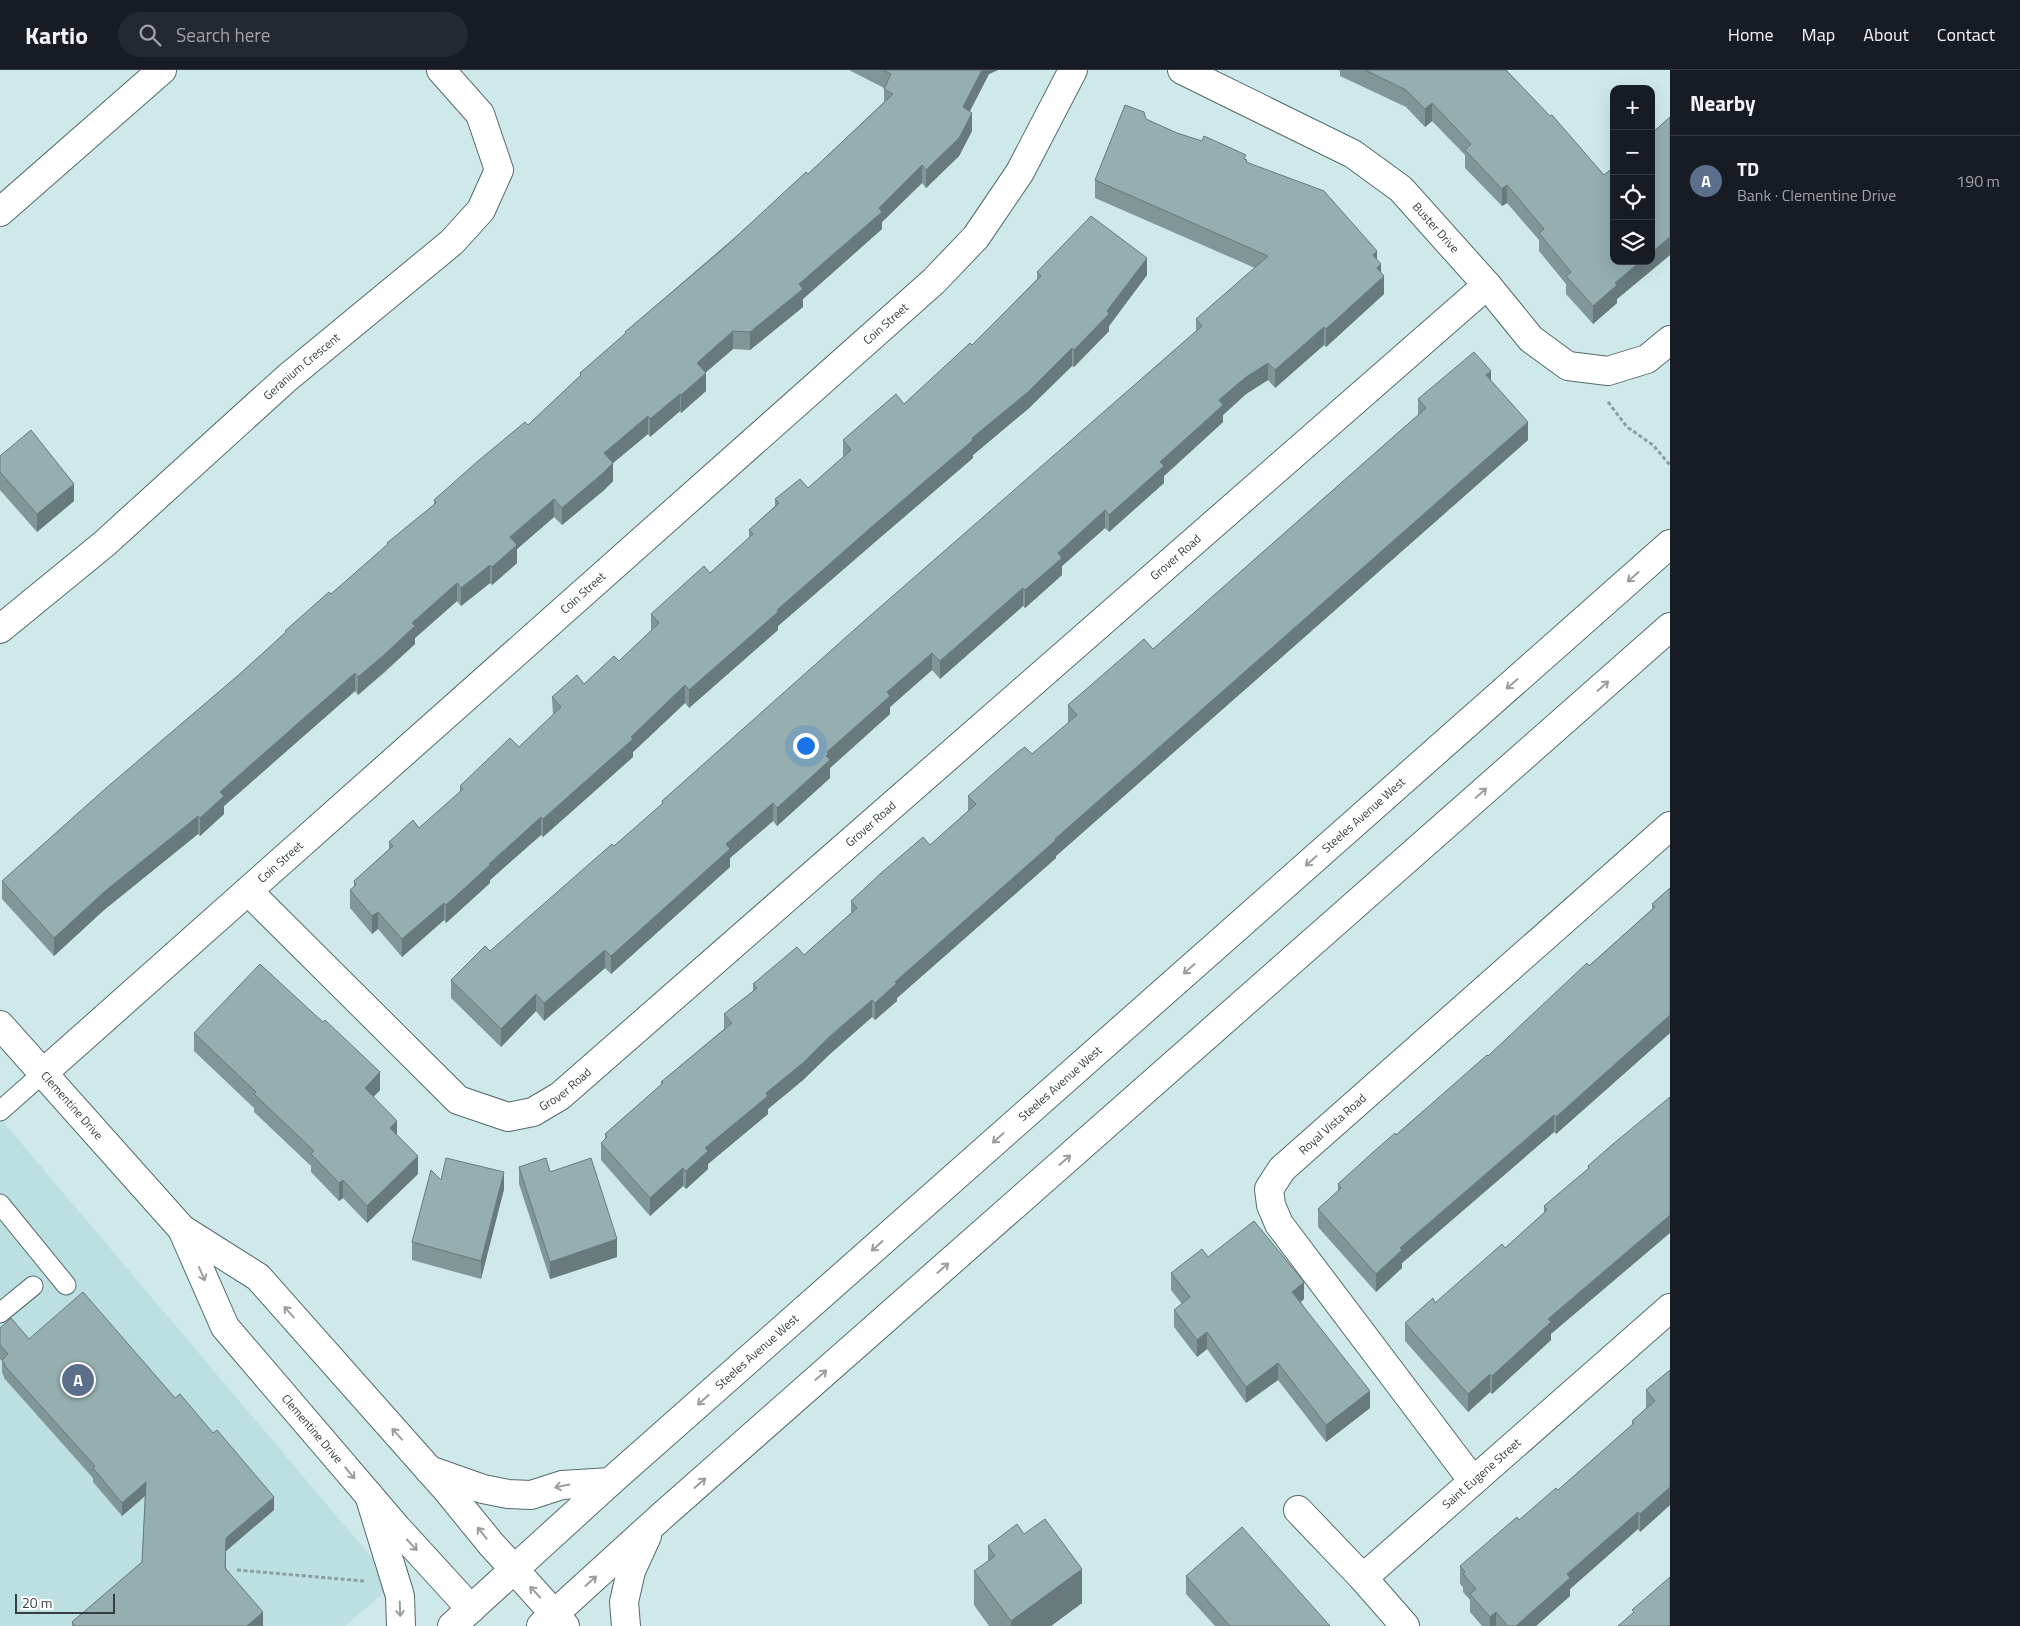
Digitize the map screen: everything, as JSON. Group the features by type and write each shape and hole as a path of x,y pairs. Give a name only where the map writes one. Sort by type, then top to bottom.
{"street":[{"path":"0,212 162,70"},
{"name":"Geranium Crescent","path":"0,629 104,544 288,378 452,242 481,210 499,170 480,114 442,70"},
{"name":"Coin Street","path":"42,1074 934,280 976,238 1020,172 1073,70"},
{"name":"Buster Drive","path":"1182,70 1354,154 1401,189 1487,284 1531,339 1568,366 1608,372 1648,359 1670,340"},
{"name":"Grover Road","path":"248,891 458,1100 508,1117 532,1112 568,1090 1487,284"},
{"name":"Steeles Avenue West","path":"469,1620 514,1570 610,1482 1670,544"},
{"path":"554,1622 663,1515 1670,627"},
{"name":"Royal Vista Road","path":"1474,1481 1279,1224 1271,1205 1269,1188 1282,1169 1670,826"},
{"name":"Clementine Drive","path":"0,1025 182,1229 258,1277 430,1470 514,1570 554,1622"},
{"name":"Clementine Drive","path":"182,1229 226,1327 369,1495 469,1620"},
{"name":"Saint Eugene Street","path":"1363,1578 1670,1308"},
{"path":"430,1470 482,1489 508,1494 531,1495 562,1485 610,1482"},
{"path":"369,1495 400,1596 401,1626"},
{"path":"1298,1510 1363,1578 1405,1626"},
{"path":"626,1626 624,1602 631,1571 650,1530 663,1515"}],"lane":[{"path":"0,1111 42,1074"},
{"path":"0,1204 66,1285"},
{"path":"0,1313 33,1286"}],"path":[{"path":"1582,368 1627,426 1653,445 1670,465"},
{"path":"237,1570 372,1582"}],"shaded area":[{"path":"0,1118 394,1584 345,1626 0,1626"}],"building":[{"path":"883,70 982,70 963,107 972,113 959,138 926,170 922,165 879,208 882,212 799,284 803,289 750,332 733,331 697,363 706,373 650,419 648,416 604,453 613,463 603,473 562,508 554,499 510,537 517,545 492,567 490,565 461,588 457,583 412,623 415,626 384,655 358,677 355,673 220,792 224,796 200,818 198,816 104,892 54,938 2,881 105,789 242,672 329,592 331,594 387,543 436,503 434,500 478,461 525,422 528,425 581,375 580,373 625,332 724,248 806,172 808,174 893,94 884,89 891,74"},
{"path":"1365,70 1506,70 1550,116 1552,115 1604,175 1610,170 1610,265 1636,265 1615,283 1617,285 1593,306 1566,276 1571,272 1539,233 1544,229 1507,185 1502,189 1465,150 1471,144 1432,103 1425,109 1406,90"},
{"path":"1125,105 1144,112 1146,119 1177,133 1202,141 1204,136 1246,155 1244,159 1247,160 1246,162 1324,191 1377,251 1373,255 1381,264 1377,268 1384,276 1326,329 1324,327 1275,370 1268,363 1246,377 1219,400 1223,405 1160,462 1164,466 1109,515 1105,510 1058,553 1062,558 1025,590 1023,588 940,661 932,653 887,692 890,696 827,752 826,756 830,760 777,808 773,803 726,844 730,849 611,956 605,950 544,1003 536,994 501,1029 451,980 485,946 490,951 612,844 614,846 863,622 1202,326 1196,319 1268,256 1095,180"},
{"path":"1670,117 1670,237 1655,250 1655,175 1655,130"},
{"path":"1091,216 1147,258 1107,311 1109,314 1074,350 1072,348 1028,392 972,438 973,440 777,610 778,612 689,690 685,685 631,737 633,739 543,819 541,817 446,905 444,903 402,939 378,912 372,916 350,890 356,885 354,881 393,846 389,842 413,820 419,828 463,789 460,786 510,738 519,747 561,707 552,697 577,675 584,684 614,656 619,661 659,623 651,614 704,566 710,573 753,534 749,530 779,503 775,499 800,479 808,488 851,450 843,440 896,394 904,404 970,343 972,345 1041,276 1037,272"},
{"path":"1474,352 1491,371 1486,375 1528,422 1055,839 895,982 897,983 875,1003 872,1000 830,1036 803,1063 766,1093 768,1096 705,1148 708,1151 686,1171 683,1168 650,1198 601,1143 607,1137 605,1134 663,1083 661,1082 732,1023 724,1014 757,988 753,984 797,947 804,955 857,908 851,901 923,837 930,845 976,804 968,796 1018,752 1025,747 1032,754 1077,715 1068,705 1144,639 1153,649 1426,408 1418,399"},
{"path":"31,430 74,484 37,514 0,472 0,456"},
{"path":"1670,888 1670,1015 1556,1117 1554,1115 1400,1248 1402,1250 1376,1274 1318,1209 1341,1188 1338,1184 1395,1133 1396,1135 1488,1056 1587,963 1589,966 1655,907 1652,904"},
{"path":"260,964 323,1022 325,1020 380,1072 365,1088 397,1121 390,1128 418,1156 367,1206 343,1180 339,1183 311,1154 314,1151 194,1033"},
{"path":"1670,1097 1670,1215 1548,1319 1551,1322 1492,1376 1490,1374 1468,1394 1405,1323 1433,1298 1435,1303 1502,1244 1505,1248 1547,1210 1544,1206 1589,1168 1588,1166 1613,1144"},
{"path":"446,1158 504,1172 481,1261 412,1242 431,1170 441,1180"},
{"path":"546,1158 550,1172 591,1158 617,1239 550,1262 519,1167"},
{"path":"1254,1221 1304,1282 1292,1292 1370,1391 1326,1425 1278,1363 1246,1387 1207,1332 1197,1340 1174,1310 1190,1297 1171,1273 1202,1249 1208,1257"},
{"path":"83,1292 175,1398 180,1394 213,1433 217,1430 274,1497 226,1538 225,1568 263,1612 247,1626 75,1626 72,1622 142,1562 146,1482 122,1503 93,1468 95,1466 4,1365 2,1360 8,1354 0,1345 0,1328 11,1318 29,1339"},
{"path":"1670,1370 1670,1487 1640,1514 1638,1512 1567,1574 1570,1578 1516,1626 1508,1626 1496,1612 1490,1617 1470,1594 1476,1589 1463,1574 1465,1572 1460,1566 1517,1517 1519,1520 1556,1488 1558,1490 1634,1423 1632,1421 1655,1401 1646,1390"},
{"path":"1045,1519 1082,1569 1011,1621 974,1571 995,1556 988,1546 1017,1524 1024,1534"},
{"path":"1242,1527 1330,1626 1230,1626 1186,1576"},
{"path":"1670,1577 1670,1626 1618,1626 1634,1612 1632,1610"}],"place":[{"name":"TD","path":"78,1380"}]}
